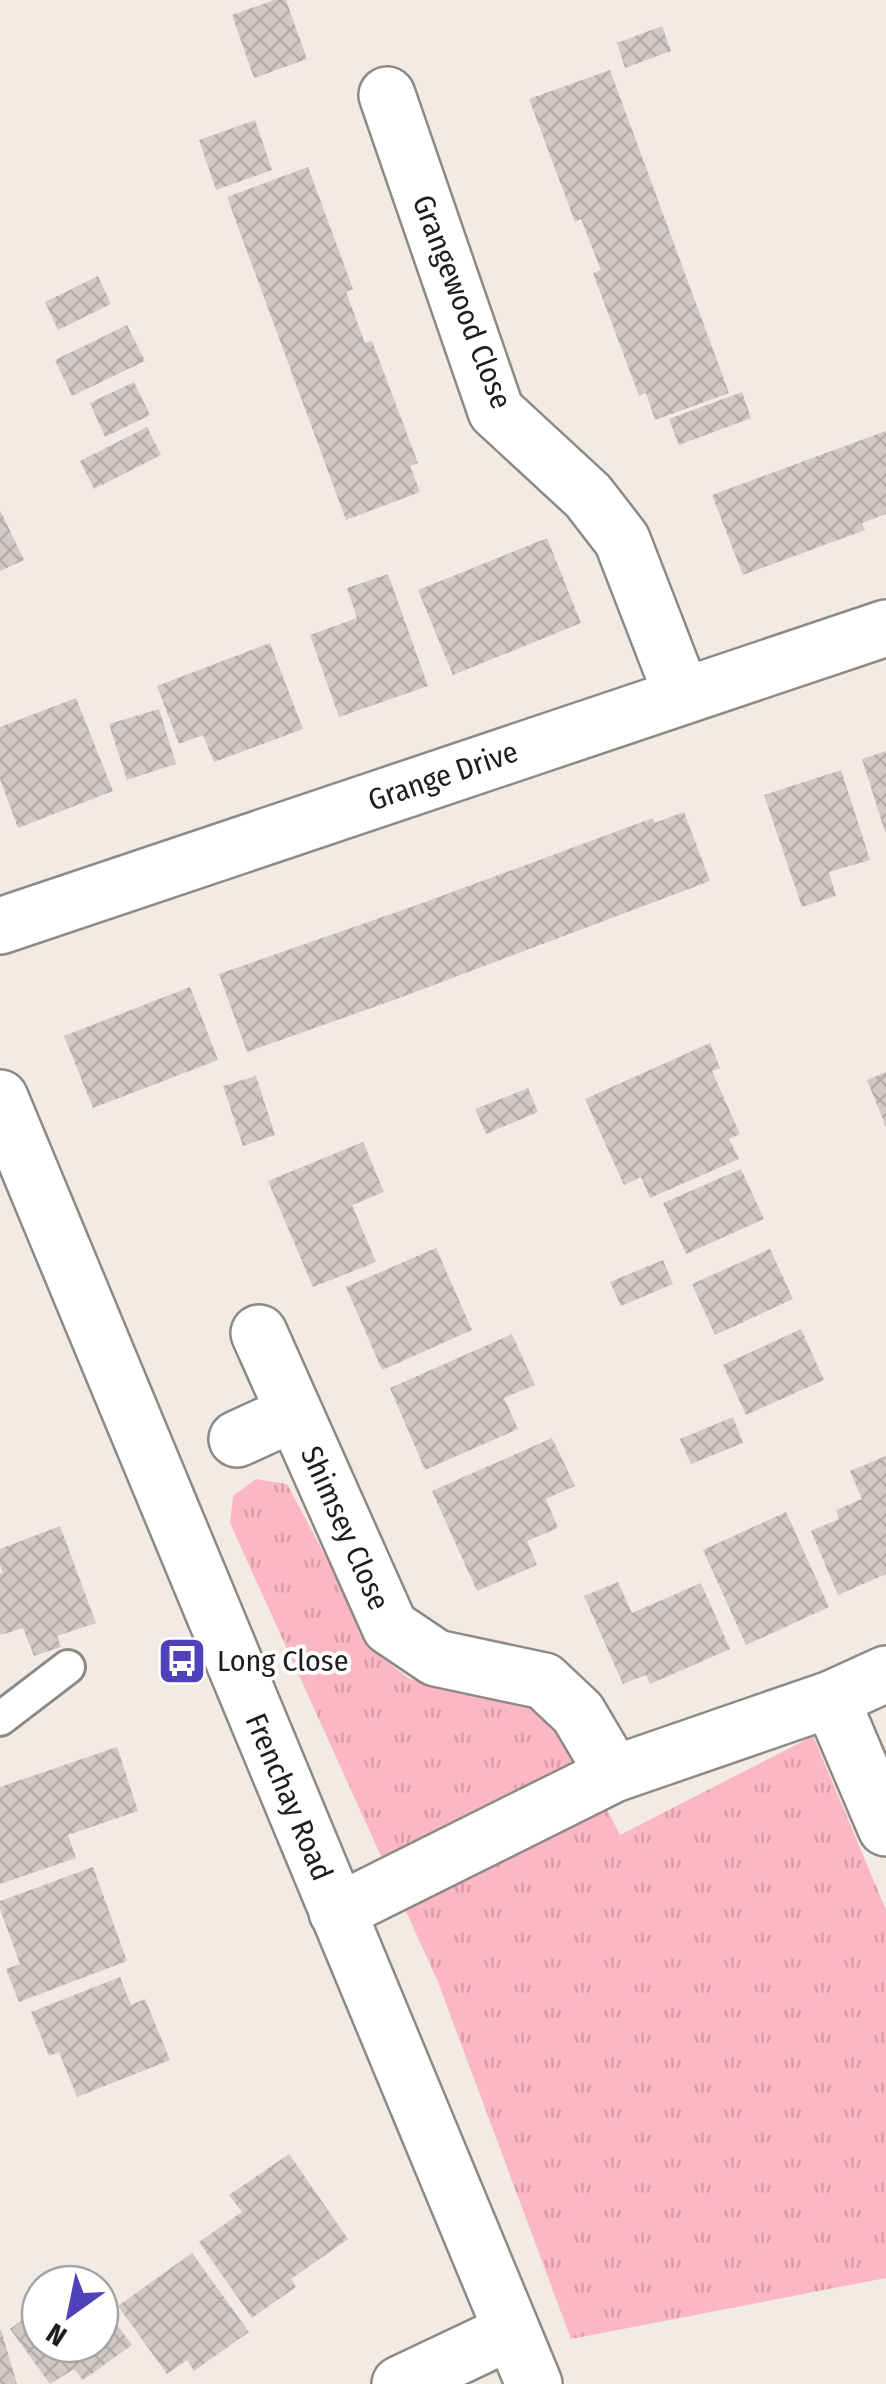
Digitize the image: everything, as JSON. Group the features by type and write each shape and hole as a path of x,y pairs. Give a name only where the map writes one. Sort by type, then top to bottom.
{"street":[{"name":"Grangewood Close","path":"387,96 496,411 588,496 622,540 682,695"},
{"name":"Grange Drive","path":"0,926 886,628"},
{"name":"Frenchay Road","path":"0,1098 534,2384"},
{"name":"Shimsey Close","path":"259,1333 390,1627 436,1658 544,1681 578,1713 614,1774"},
{"path":"236,1439 294,1413"},
{"path":"337,1912 614,1774 831,1699 886,1674"},
{"path":"831,1699 886,1828"},
{"path":"400,2384 512,2332"}],"lane":[{"path":"0,1719 68,1668"}],"green space":[{"path":"256,1479 287,1484 377,1653 408,1678 442,1689 521,1701 575,1746 620,1835 813,1736 886,1910 886,2278 571,2339 438,1982 230,1523 233,1496"}],"building":[{"path":"274,0 286,0 307,59 254,78 232,15"},
{"path":"662,26 671,51 625,68 617,43"},
{"path":"610,70 729,393 655,420 646,393 639,396 593,273 601,270 581,219 575,222 529,99"},
{"path":"255,120 272,170 216,190 199,140"},
{"path":"308,167 353,289 346,292 365,343 372,341 418,463 410,466 420,492 346,520 227,197"},
{"path":"98,276 111,304 58,330 45,302"},
{"path":"127,325 145,361 72,396 55,360"},
{"path":"134,382 150,415 105,437 90,403"},
{"path":"742,392 751,418 679,445 669,419"},
{"path":"147,427 161,455 94,489 80,461"},
{"path":"886,431 886,514 862,523 865,530 743,575 712,495"},
{"path":"0,510 24,560 0,571"},
{"path":"547,538 581,623 453,675 418,590"},
{"path":"388,574 428,686 339,717 310,635 357,618 347,588"},
{"path":"270,643 303,729 214,762 203,735 179,744 157,686"},
{"path":"76,698 113,791 18,828 0,779 0,727"},
{"path":"159,709 176,764 127,780 109,724"},
{"path":"886,751 886,832 885,832 862,759"},
{"path":"841,770 870,860 829,872 836,896 802,907 764,795"},
{"path":"684,812 710,881 247,1052 219,974 653,818 654,823"},
{"path":"190,987 218,1060 93,1108 64,1036"},
{"path":"710,1043 720,1068 712,1071 740,1134 729,1139 739,1159 650,1198 641,1177 624,1185 585,1099"},
{"path":"886,1072 886,1127 867,1080"},
{"path":"256,1076 275,1135 243,1146 223,1086"},
{"path":"528,1088 538,1112 486,1134 475,1109"},
{"path":"363,1142 384,1192 352,1205 376,1262 313,1287 268,1181"},
{"path":"741,1169 764,1219 686,1254 663,1203"},
{"path":"436,1248 472,1330 382,1370 346,1287"},
{"path":"770,1249 793,1299 715,1335 692,1284"},
{"path":"663,1260 673,1284 621,1306 610,1282"},
{"path":"801,1329 824,1380 746,1415 723,1365"},
{"path":"512,1334 535,1385 504,1398 518,1429 425,1470 390,1388"},
{"path":"733,1417 743,1443 691,1464 680,1439"},
{"path":"552,1438 575,1486 546,1499 558,1528 527,1541 537,1565 477,1591 432,1491"},
{"path":"886,1456 886,1574 838,1595 811,1531 839,1519 836,1510 862,1499 850,1471"},
{"path":"786,1512 829,1607 746,1645 703,1550"},
{"path":"60,1526 96,1623 57,1636 61,1647 34,1656 23,1628 0,1633 0,1549"},
{"path":"618,1582 632,1613 701,1583 730,1649 650,1684 646,1675 623,1684 584,1596"},
{"path":"117,1747 138,1811 68,1835 76,1858 0,1884 0,1787"},
{"path":"93,1867 127,1961 19,2002 6,1969 20,1964 0,1901"},
{"path":"120,1977 131,2005 145,1999 170,2060 77,2097 59,2052 49,2056 31,2012"},
{"path":"289,2154 348,2239 291,2279 296,2287 252,2318 199,2242 242,2212 229,2195"},
{"path":"192,2253 249,2332 194,2371 187,2360 167,2374 120,2305"},
{"path":"20,2321 20,2343 10,2329"},
{"path":"120,2329 132,2345 120,2354"},
{"path":"1,2330 17,2384 0,2384"},
{"path":"35,2364 105,2364 83,2380 74,2369 50,2384"}],"place":[{"name":"Long Close","path":"182,1661"}]}
